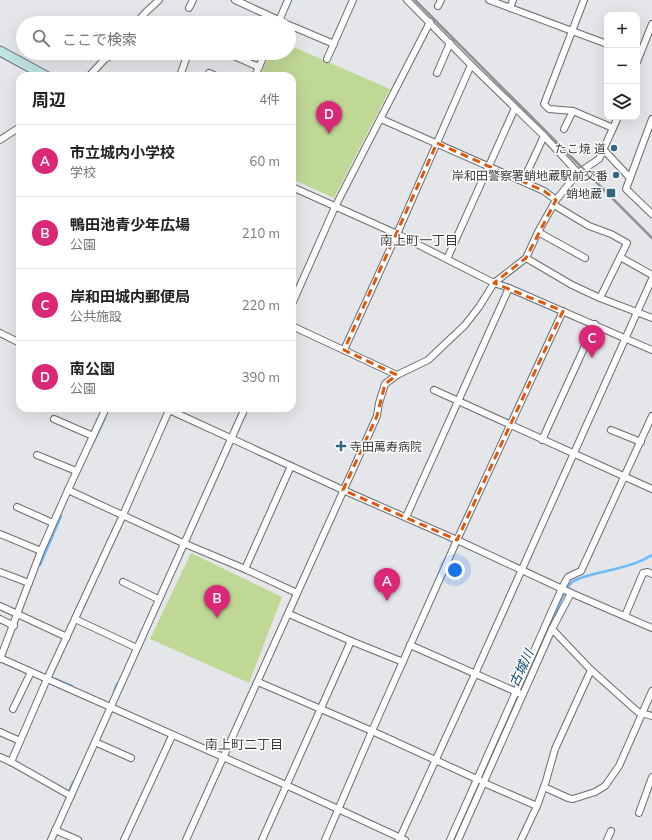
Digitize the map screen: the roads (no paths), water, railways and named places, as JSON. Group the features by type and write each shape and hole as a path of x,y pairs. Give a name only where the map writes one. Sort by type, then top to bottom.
{"street":[{"path":"142,16 159,0"},
{"path":"189,8 194,0"},
{"path":"235,0 268,16"},
{"path":"283,16 288,0"},
{"path":"327,59 353,0"},
{"path":"407,0 544,136 578,173"},
{"path":"489,0 604,43"},
{"path":"510,8 513,0"},
{"path":"584,0 544,104 549,109 573,111 613,128"},
{"path":"296,295 335,207 430,22"},
{"path":"640,53 652,24"},
{"path":"296,28 334,44"},
{"path":"436,73 450,44"},
{"path":"0,51 16,60"},
{"path":"17,60 39,72"},
{"path":"93,72 104,60"},
{"path":"181,72 186,60"},
{"path":"243,60 259,67"},
{"path":"257,72 262,60"},
{"path":"344,350 471,65"},
{"path":"447,259 515,108"},
{"path":"564,129 573,111"},
{"path":"381,119 544,191 555,202 589,226 611,234 627,243 600,298"},
{"path":"652,119 626,189 652,214"},
{"path":"186,840 377,416 379,402 385,384 397,375 428,360 465,325 479,307 494,283 526,258 538,232 555,202 578,173 599,159 617,120"},
{"path":"0,140 16,130"},
{"path":"523,181 544,136"},
{"path":"604,150 630,178"},
{"path":"296,189 397,234 494,283 594,324 652,350"},
{"path":"538,232 585,258"},
{"path":"620,257 652,276"},
{"path":"526,258 572,285 600,298 652,318"},
{"path":"104,412 76,471 41,551 14,626 0,659 402,839 521,569 652,279"},
{"path":"406,517 509,288"},
{"path":"325,840 457,540 563,311"},
{"path":"542,440 594,324"},
{"path":"296,328 397,375"},
{"path":"0,333 16,340"},
{"path":"434,390 652,489"},
{"path":"11,762 66,637 123,515 167,412"},
{"path":"175,412 343,490 652,628"},
{"path":"51,840 183,543 243,412"},
{"path":"450,840 562,588 568,577 581,571 652,416"},
{"path":"54,419 93,436"},
{"path":"611,430 641,442"},
{"path":"37,455 76,471"},
{"path":"245,569 291,466"},
{"path":"68,490 297,593"},
{"path":"17,507 53,523"},
{"path":"0,534 41,551"},
{"path":"0,572 29,584"},
{"path":"624,616 643,573 648,572 652,574"},
{"path":"123,582 158,599"},
{"path":"458,840 552,629 571,592"},
{"path":"0,606 66,637"},
{"path":"289,614 403,662"},
{"path":"0,619 14,626"},
{"path":"75,619 137,648"},
{"path":"552,629 591,670 638,712 652,716"},
{"path":"262,840 351,641"},
{"path":"410,645 516,692 524,694"},
{"path":"521,840 537,806 555,749 591,670"},
{"path":"13,710 31,672"},
{"path":"258,682 372,731 537,806"},
{"path":"544,787 573,799 595,792 606,786 619,766 649,703 652,691"},
{"path":"0,732 20,741"},
{"path":"124,840 172,736"},
{"path":"95,742 131,758"},
{"path":"0,757 71,796"},
{"path":"639,813 652,777"},
{"path":"55,830 78,840"},
{"path":"607,840 611,831"}],"waterway":[{"path":"287,9 291,0"},
{"path":"94,441 105,418"},
{"path":"40,565 61,516"},
{"name":"古城川","path":"548,630 561,598 571,583 585,576 634,564 652,555"},
{"name":"古城川","path":"454,840 543,642"},
{"path":"50,677 72,686"},
{"path":"114,692 117,684"},
{"path":"69,791 73,782"}],"railway":[{"path":"415,0 652,238"}],"place":[{"name":"南公園","path":"329,134"},
{"name":"たこ焼 道","path":"614,148"},
{"name":"岸和田警察署蛸地蔵駅前交番","path":"616,175"},
{"name":"蛸地蔵","path":"611,193"},
{"name":"岸和田城内郵便局","path":"592,358"},
{"name":"寺田萬寿病院","path":"341,446"},
{"name":"市立城内小学校","path":"387,601"},
{"name":"鴨田池青少年広場","path":"217,618"}],"district":[{"name":"南上町一丁目","path":"419,240"},
{"name":"南上町二丁目","path":"244,744"}]}
